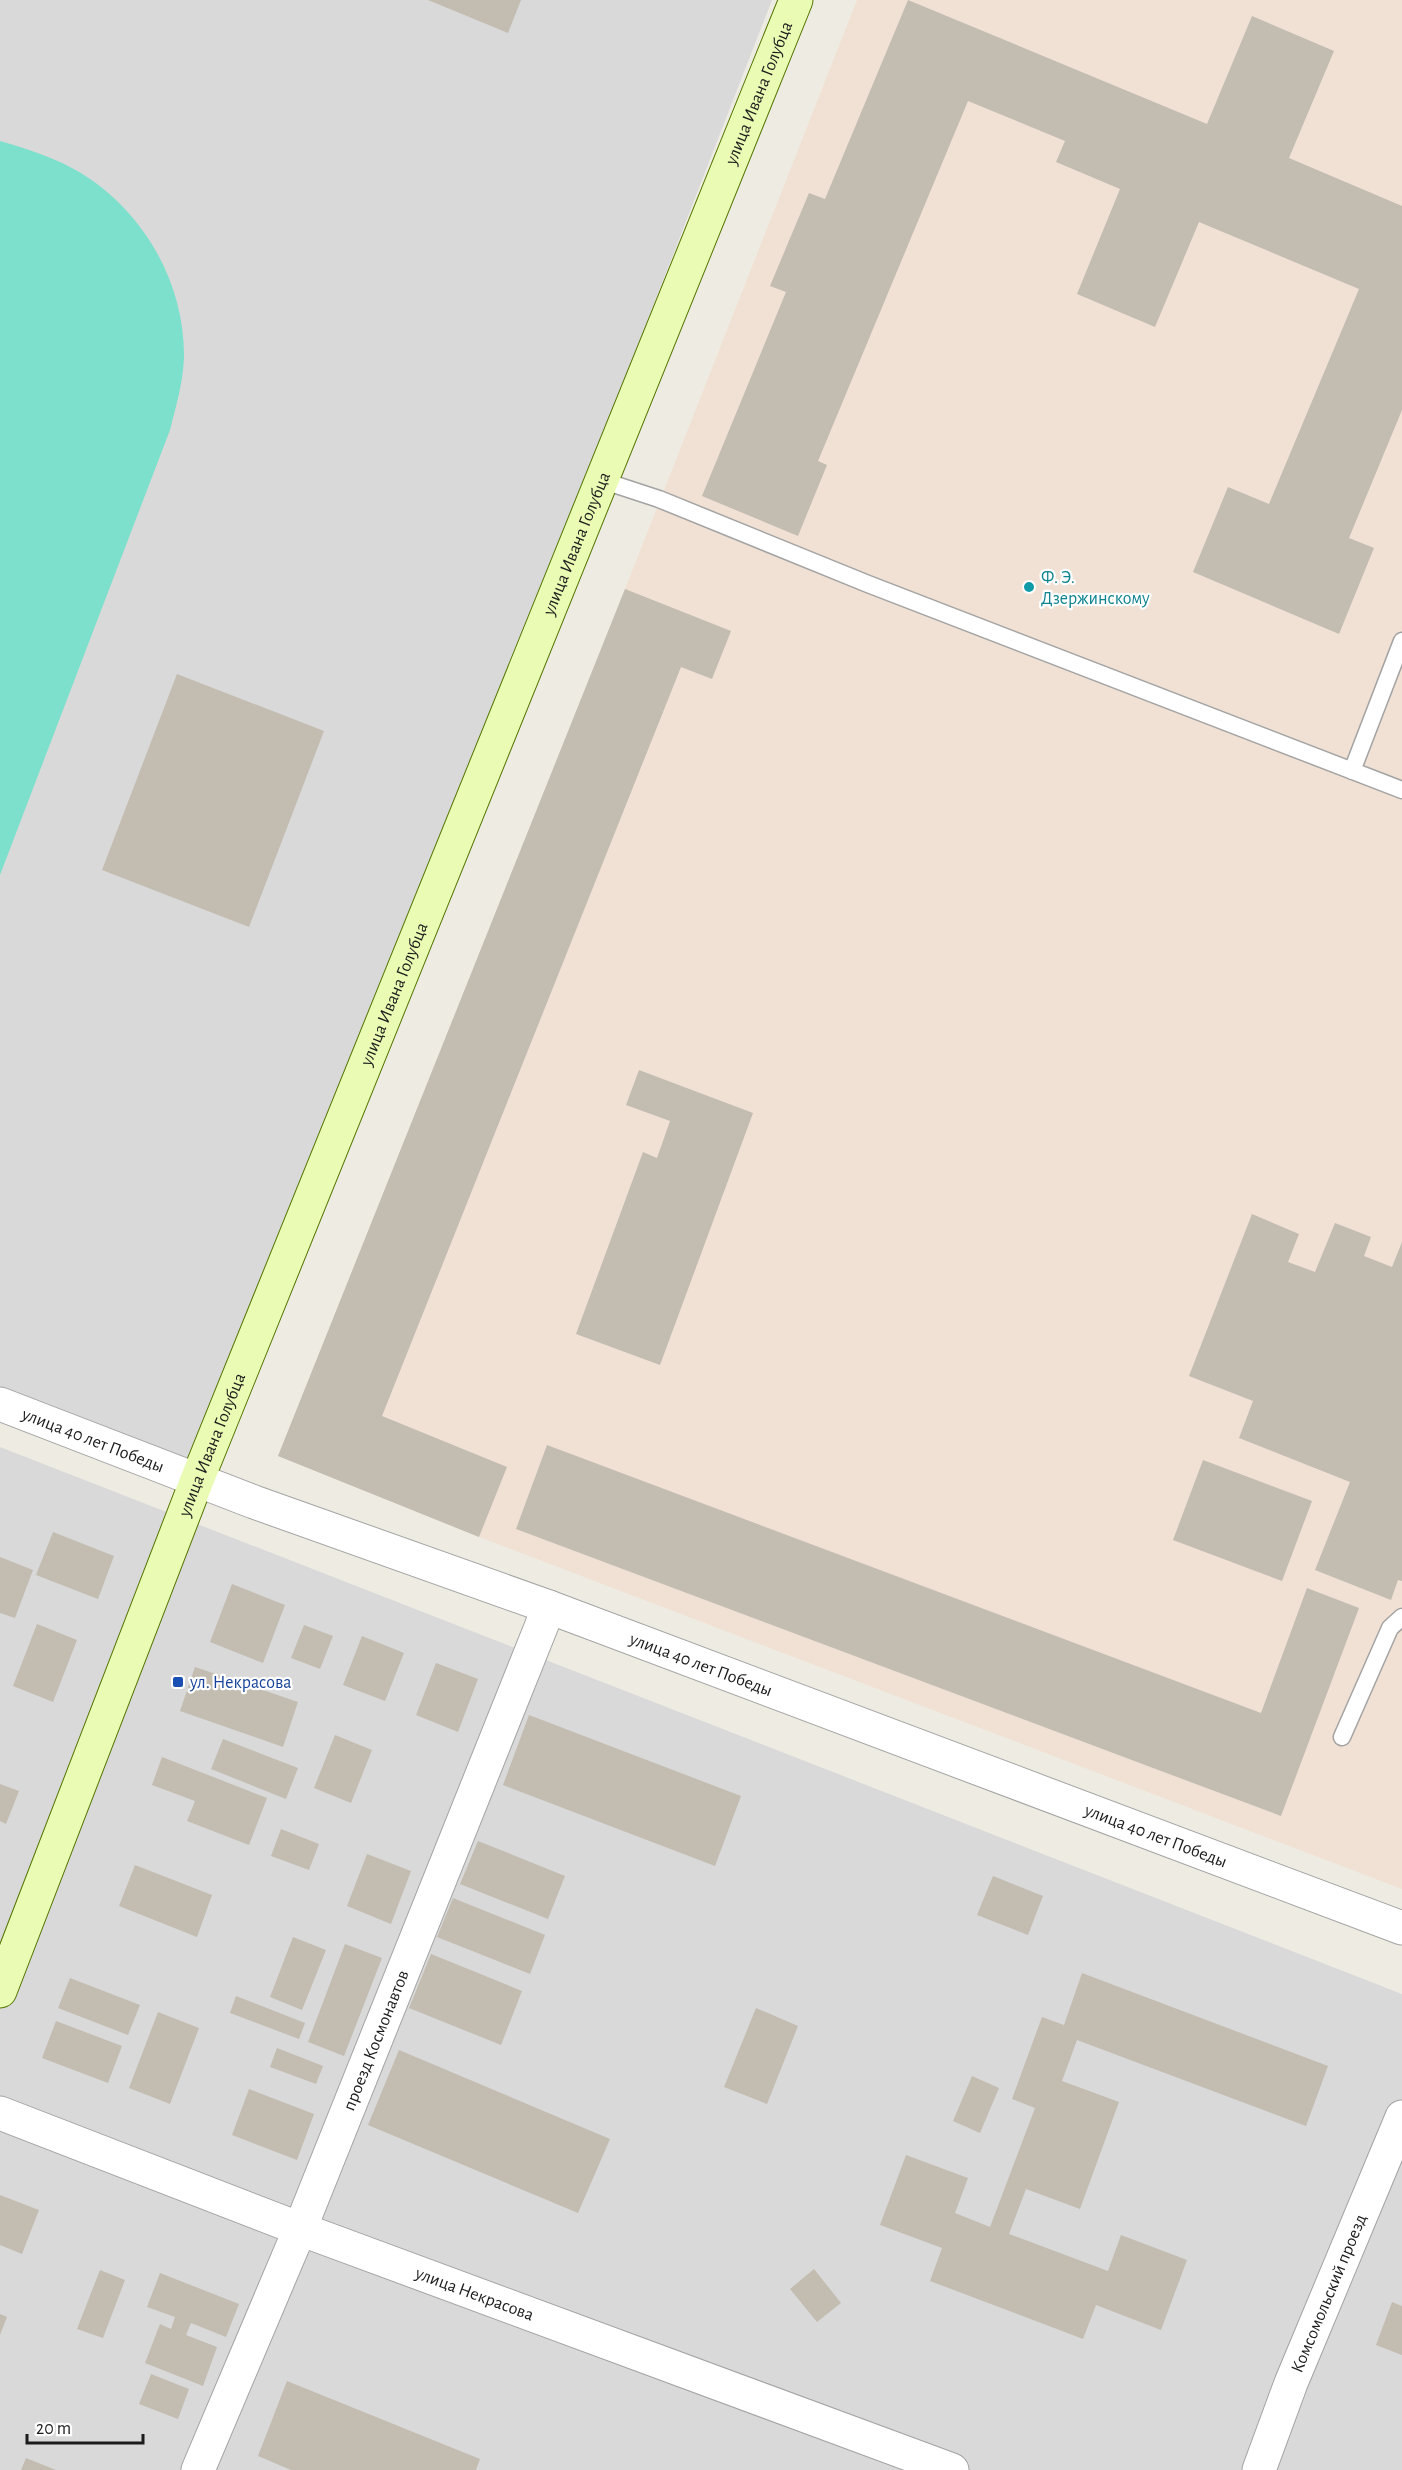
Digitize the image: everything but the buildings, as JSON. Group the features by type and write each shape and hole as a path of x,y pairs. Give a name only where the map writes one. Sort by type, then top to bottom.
{"street":[{"name":"улица Ивана Голубца","path":"0,1991 197,1480 796,0"},
{"name":"улица 40 лет Победы","path":"0,1404 197,1480 549,1607 1402,1928"},
{"name":"проезд Космонавтов","path":"198,2470 300,2229 549,1607"},
{"name":"улица Некрасова","path":"0,2113 300,2229 952,2470"},
{"name":"Комсомольский проезд","path":"1259,2470 1291,2383 1402,2117"}],"lane":[{"path":"601,480 659,499 868,584 1402,790"},
{"path":"1352,771 1402,641"},
{"path":"1342,1737 1390,1628 1402,1617"}],"shaded area":[{"path":"0,0 772,0 197,1480 0,1404"},
{"path":"857,0 1402,0 1402,1889 479,1537 278,1456 625,589"},
{"path":"0,141 42,154 81,173 104,189 142,229 168,277 177,303 184,358 181,385 170,430 0,875"},
{"path":"0,1447 1402,1994 1402,2470 0,2470"}],"place":[{"name":"Ф. Э. Дзержинскому","path":"1029,587"},
{"name":"ул. Некрасова","path":"178,1682"}]}
